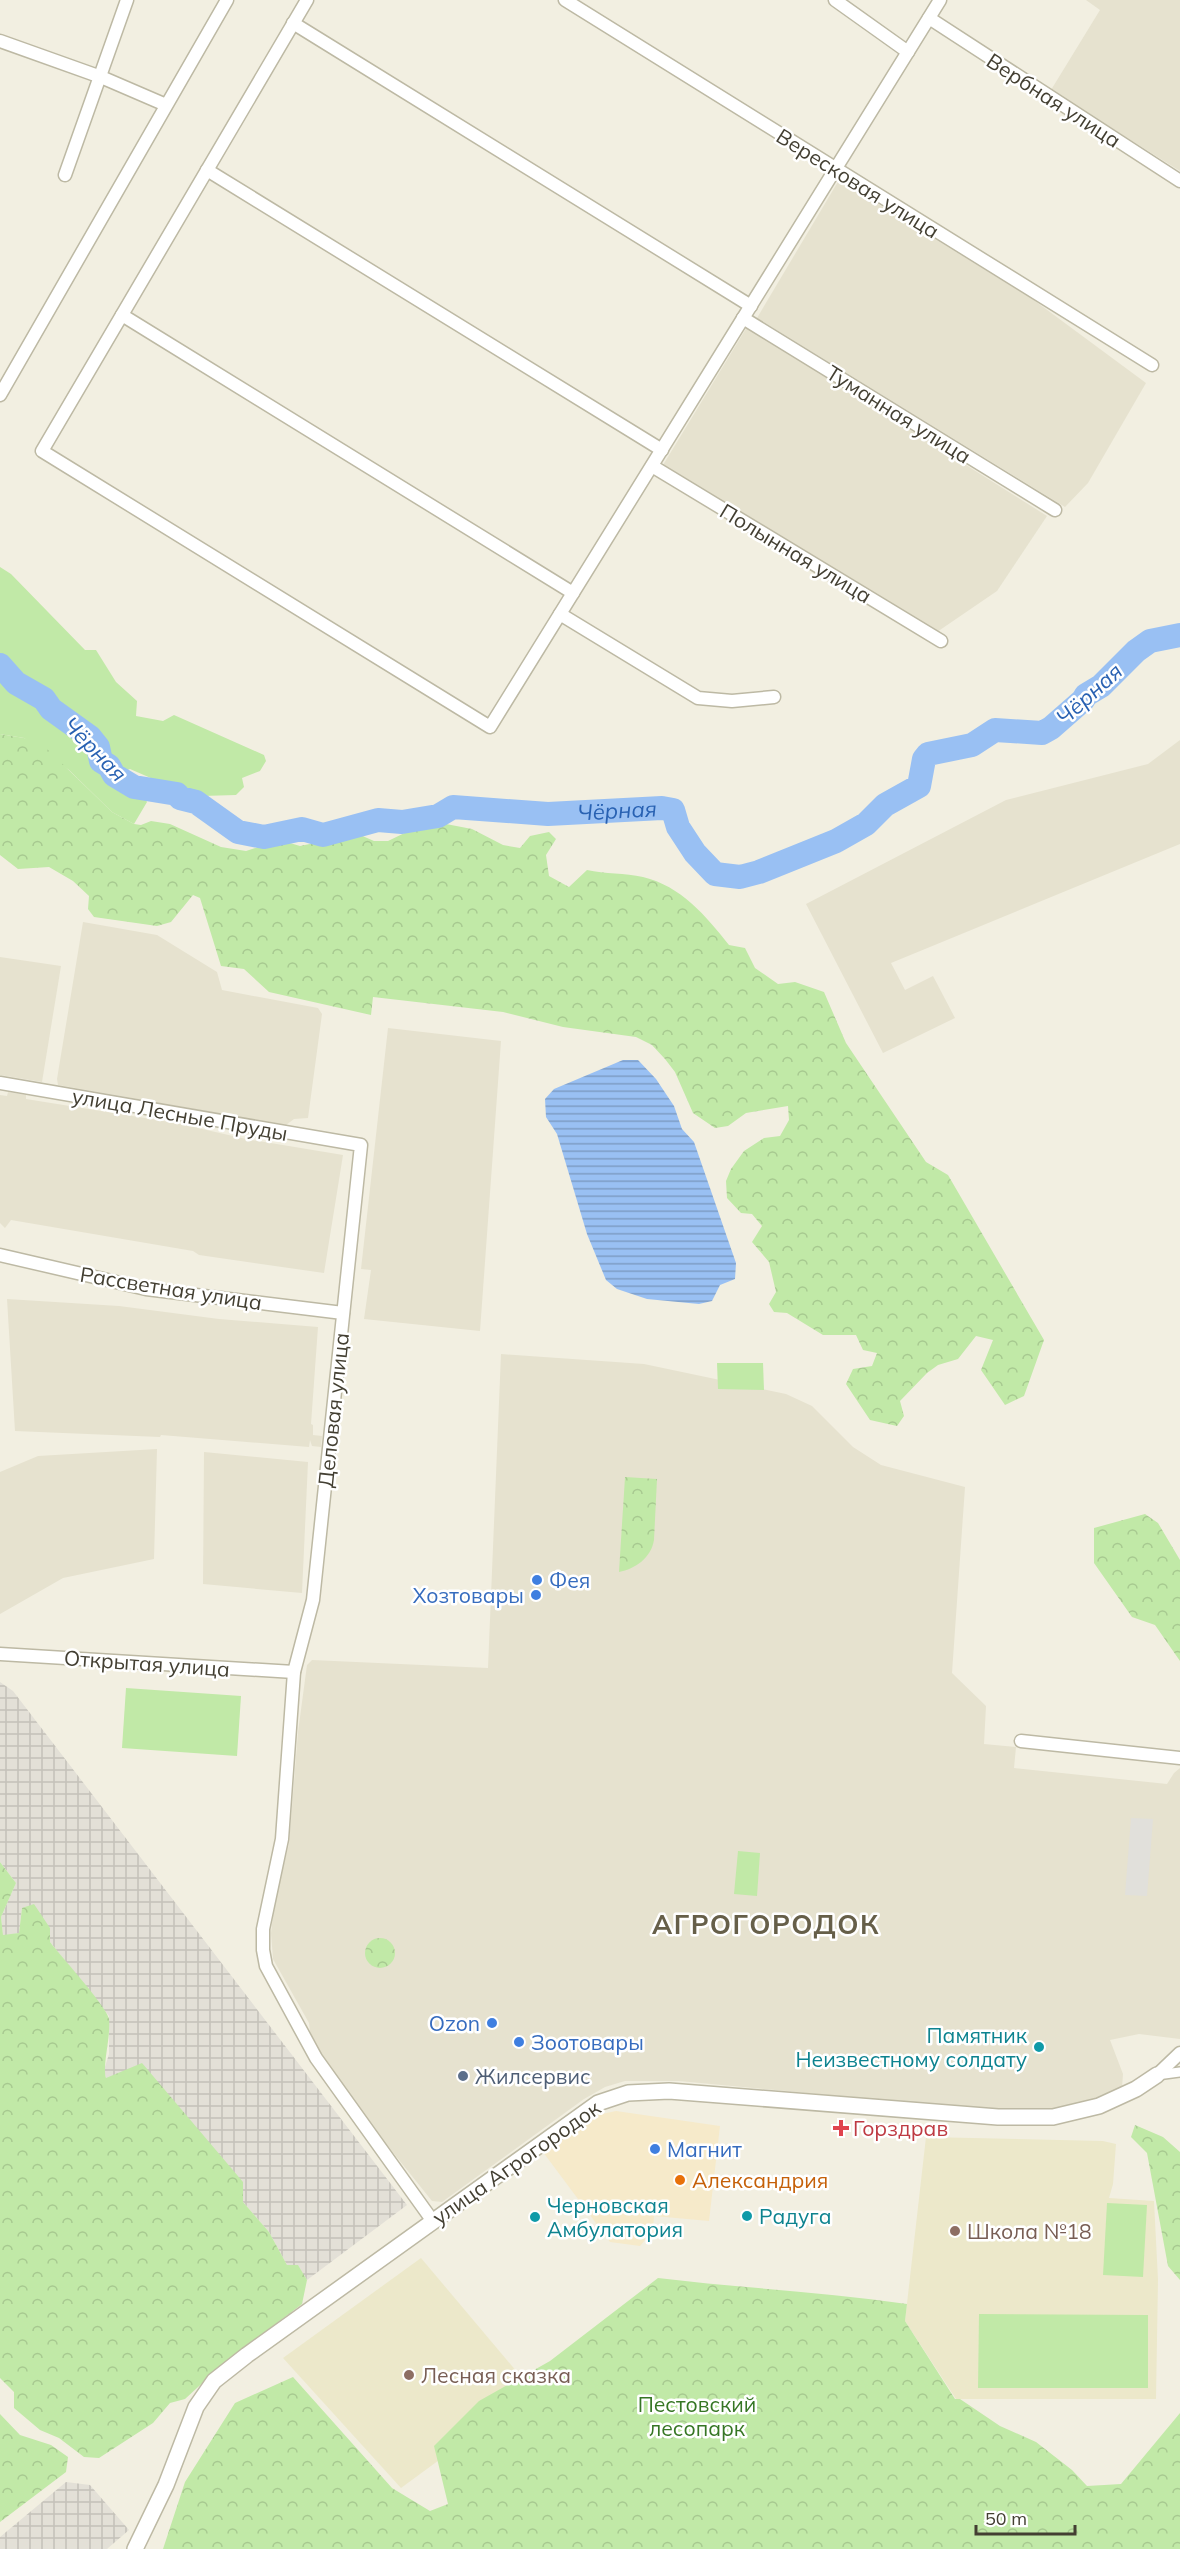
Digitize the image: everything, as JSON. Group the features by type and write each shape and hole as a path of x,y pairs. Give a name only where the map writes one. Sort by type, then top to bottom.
{"street":[{"path":"65,175 127,0"},
{"path":"0,395 227,0"},
{"path":"307,0 42,451 490,727 940,0"},
{"name":"Вересковая улица","path":"565,0 1152,365"},
{"path":"835,0 908,52"},
{"name":"Вербная улица","path":"929,18 1180,181"},
{"path":"293,23 751,306"},
{"path":"0,41 101,77 166,105"},
{"path":"207,170 662,450"},
{"path":"122,315 573,593"},
{"name":"Туманная улица","path":"743,318 1055,510"},
{"name":"Полынная улица","path":"652,466 941,641"},
{"path":"560,614 698,698 732,701 774,697"},
{"name":"улица Лесные Пруды","path":"0,1083 361,1145"},
{"name":"Деловая улица","path":"361,1145 313,1600 294,1672 282,1839 263,1929 263,1950 266,1966 316,2058 432,2220"},
{"name":"Рассветная улица","path":"0,1255 146,1289 343,1313"},
{"name":"Открытая улица","path":"0,1654 294,1672"},
{"path":"1022,1741 1180,1758"},
{"name":"улица Агрогородок","path":"135,2549 166,2485 196,2406 214,2381 246,2355 584,2111 612,2097 628,2093 669,2091 998,2117 1053,2118 1099,2106 1136,2090 1157,2075 1180,2053"},
{"path":"1157,2075 1180,2072"}],"shaded area":[{"path":"1086,0 1180,0 1180,171 1051,90 1100,10"},
{"path":"839,180 1031,298 1146,383 1088,483 1065,507 757,318"},
{"path":"747,327 1047,516 997,591 937,632 663,465"},
{"path":"1180,740 1180,844 891,963 905,990 933,976 955,1018 883,1053 806,904 1006,800 1148,764"},
{"path":"83,922 157,935 217,972 222,990 318,1008 322,1014 308,1118 294,1119 286,1125 58,1085 57,1079"},
{"path":"0,957 61,966 42,1082 0,1075"},
{"path":"388,1028 501,1041 480,1331 364,1319 371,1270 361,1269"},
{"path":"8,1092 26,1095 26,1099 176,1123 246,1139 343,1155 324,1273 199,1255 193,1251 11,1220 5,1228 0,1223 0,1095 7,1096"},
{"path":"7,1299 119,1306 219,1319 318,1327 311,1424 313,1435 322,1436 321,1447 312,1446 310,1440 309,1447 161,1435 160,1437 15,1431"},
{"path":"501,1354 644,1364 786,1394 812,1406 853,1447 881,1465 965,1487 952,1673 986,1706 984,1744 1016,1747 1014,1768 1167,1784 1180,1768 1180,2039 1139,2034 1110,2040 1123,2074 1122,2088 1070,2109 999,2111 679,2081 625,2081 605,2087 584,2099 442,2202 432,2201 383,2140 323,2058 310,2032 309,2023 273,1959 271,1933 275,1898 289,1844 298,1732 307,1665 312,1660 488,1668"},
{"path":"157,1449 154,1559 63,1578 0,1614 0,1472 38,1456"},
{"path":"204,1452 308,1462 302,1593 203,1584"},
{"path":"0,1682 13,1691 407,2205 307,2280 298,2266 287,2265 269,2232 243,2202 106,2078 104,2070 109,2054 109,2016 50,1942 50,1928 22,1908 19,1933 3,1936 1,1917 16,1883 0,1862"},
{"path":"1131,1818 1153,1819 1147,1896 1125,1895"},
{"path":"616,2111 720,2126 709,2221 654,2216 653,2230 640,2246 610,2242 543,2152 597,2115"},
{"path":"926,2137 1103,2141 1116,2144 1113,2184 1109,2198 1154,2201 1158,2280 1156,2399 956,2399 905,2321"},
{"name":"Лесная сказка","path":"421,2258 533,2391 401,2488 283,2358"},
{"path":"66,2482 90,2485 129,2530 107,2549 0,2549 0,2537"}],"green space":[{"path":"0,567 11,574 85,650 96,650 116,682 137,701 136,716 163,721 174,715 264,755 266,761 260,771 242,778 244,787 236,795 202,796 183,792 130,769 114,775 111,784 127,793 144,797 147,802 134,824 112,812 69,770 24,738 0,734"},
{"path":"0,734 24,738 44,746 112,812 134,824 141,825 151,821 170,824 221,847 246,851 280,840 300,846 358,834 374,841 388,841 419,826 446,824 472,829 503,845 520,848 530,836 549,832 556,839 546,855 549,876 569,887 587,870 643,877 669,887 692,903 729,945 745,948 755,968 778,984 795,982 824,992 846,1043 926,1162 948,1175 1044,1340 1024,1396 1005,1405 981,1370 993,1340 976,1336 958,1359 938,1365 900,1401 904,1416 897,1426 870,1420 846,1384 853,1369 872,1366 877,1353 863,1350 856,1335 823,1335 787,1313 774,1312 769,1304 776,1292 769,1262 752,1242 762,1226 752,1214 741,1213 727,1198 726,1181 731,1169 744,1151 764,1138 780,1136 789,1120 788,1106 746,1113 728,1126 715,1128 693,1113 675,1072 665,1059 652,1045 636,1037 563,1027 503,1012 373,997 371,1015 269,992 244,969 221,966 200,898 193,895 171,922 157,926 94,917 88,909 89,896 73,881 49,867 18,869 0,855"},
{"path":"717,1363 763,1363 764,1390 718,1389"},
{"path":"625,1477 657,1479 654,1540 650,1552 641,1562 619,1572"},
{"path":"1145,1514 1158,1523 1180,1560 1180,1661 1155,1625 1132,1617 1094,1563 1094,1528"},
{"path":"126,1688 241,1696 237,1756 122,1748"},
{"path":"738,1851 760,1853 757,1896 734,1894"},
{"path":"0,1862 16,1883 1,1917 3,1935 19,1933 22,1908 34,1904 50,1928 50,1942 107,2013 109,2026 106,2078 142,2063 243,2182 243,2202 269,2232 287,2265 298,2265 307,2280 302,2304 222,2365 185,2399 170,2403 153,2423 99,2458 84,2457 59,2438 40,2430 14,2408 14,2392 0,2378"},
{"path":"380,1938 386,1939 394,1947 394,1959 386,1967 380,1968 374,1967 366,1959 365,1953 366,1947 374,1939"},
{"path":"1135,2125 1163,2137 1180,2152 1180,2280 1168,2266 1147,2153 1131,2137"},
{"path":"1107,2203 1147,2205 1143,2277 1103,2275"},
{"name":"Пестовский лесопарк","path":"658,2278 907,2304 905,2321 955,2399 960,2399 1000,2426 1036,2442 1072,2470 1087,2486 1121,2484 1180,2413 1180,2549 163,2549 185,2482 235,2403 293,2377 392,2488 430,2511 448,2504 434,2446 479,2401 550,2361"},
{"path":"979,2314 1148,2315 1148,2388 978,2388"},
{"path":"0,2414 20,2435 51,2445 68,2457 66,2472 0,2522"}],"water":[{"path":"623,1060 638,1060 656,1079 674,1106 682,1129 694,1142 736,1263 735,1279 720,1285 712,1301 699,1304 647,1299 617,1289 606,1280 587,1234 557,1134 546,1117 545,1099 554,1089"}],"waterway":[{"name":"Чёрная","path":"0,665 16,683 44,699 51,709 90,737 98,747 101,761 109,766 114,775 134,787 177,794 180,798 196,802 238,832 264,837 302,829 323,835 378,820 402,822 438,816 453,807 548,814 662,808 673,810 678,827 695,853 715,874 740,877 759,872 836,841 866,824 885,805 919,786 924,759 928,754 972,745 995,730 1042,733 1051,728 1086,695 1101,686 1136,651 1150,641 1180,635"}],"place":[{"name":"Фея","path":"537,1580"},
{"name":"Хозтовары","path":"536,1595"},
{"name":"Ozon","path":"492,2023"},
{"name":"Зоотовары","path":"519,2042"},
{"name":"Памятник Неизвестному солдату","path":"1039,2047"},
{"name":"Жилсервис","path":"463,2076"},
{"name":"Горздрав","path":"841,2128"},
{"name":"Магнит","path":"655,2149"},
{"name":"Александрия","path":"680,2180"},
{"name":"Радуга","path":"747,2216"},
{"name":"Черновская Амбулатория","path":"535,2217"},
{"name":"Школа №18","path":"955,2231"},
{"name":"Лесная сказка","path":"409,2375"}],"district":[{"name":"АГРОГОРОДОК","path":"766,1924"}]}
